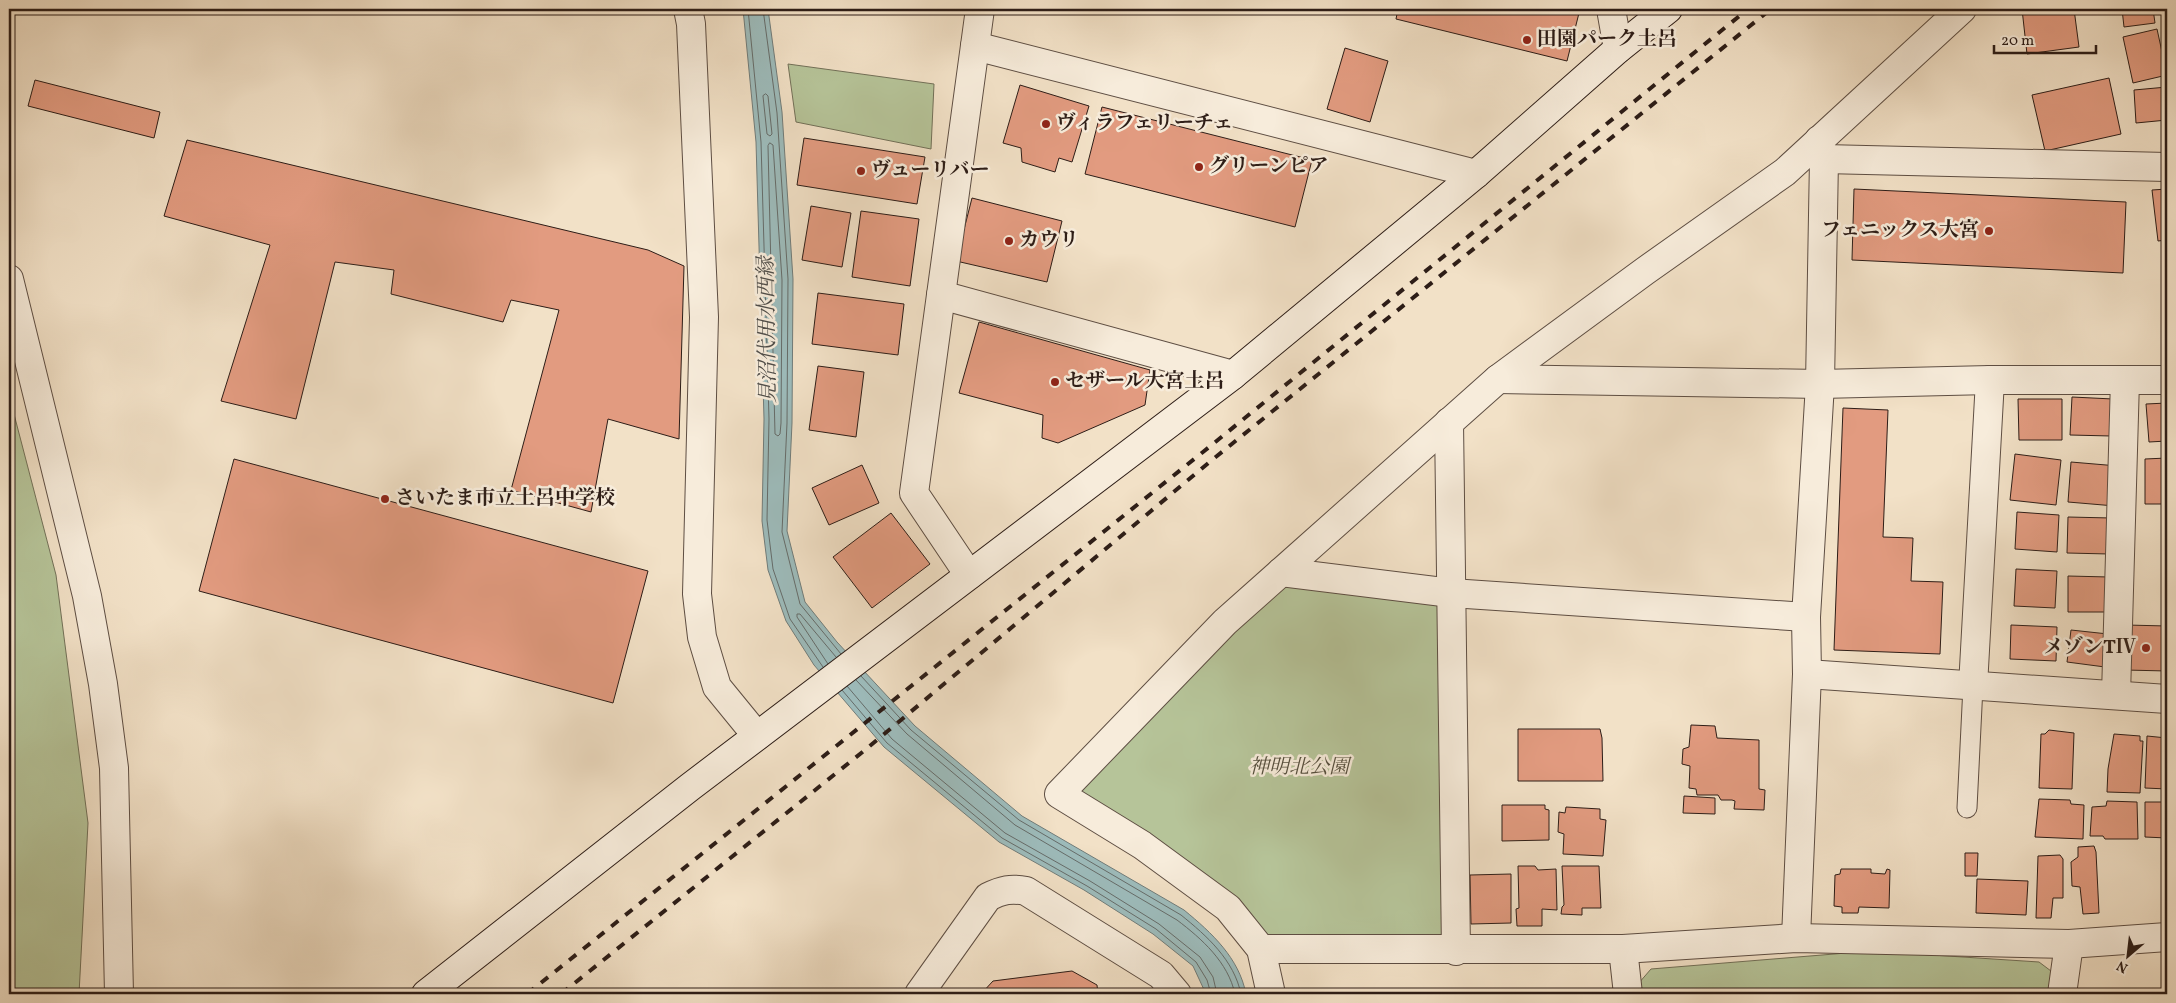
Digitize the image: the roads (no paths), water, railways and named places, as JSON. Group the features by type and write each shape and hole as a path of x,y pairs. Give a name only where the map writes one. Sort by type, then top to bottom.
{"street":[{"path":"688,9 691,24 704,318 696,594 702,637 717,687 757,736"},
{"path":"969,575 914,493 980,9"},
{"path":"1611,9 1618,49"},
{"path":"426,994 757,736 1233,375 1476,174 1618,49 1668,9"},
{"path":"1271,994 1261,950 1228,908 1142,845 1060,794 1225,622 1498,379 1785,172 1821,149 1962,9"},
{"path":"975,46 1476,174"},
{"path":"1821,149 2167,167"},
{"path":"1796,938 1807,674 1806,617 1820,384 1821,149"},
{"path":"9,279 87,596 102,684 114,768 119,994"},
{"path":"941,295 1233,375"},
{"path":"1498,379 1820,384 1990,380 2167,380"},
{"path":"1973,686 1990,380"},
{"path":"2116,695 2125,380"},
{"path":"1449,422 1456,951"},
{"path":"1281,572 1451,593 1806,617"},
{"path":"1807,674 2167,699"},
{"path":"920,994 988,897 1000,891 1014,888 1026,891 1161,975 1177,994"},
{"path":"1261,950 1456,951 1623,949 1796,938 2069,944 2167,937"},
{"path":"2062,994 2069,944"},
{"path":"1623,949 1628,994"}],"lane":[{"path":"1967,808 1973,686"}],"water":[{"name":"見沼代用水西縁","path":"743,9 768,9 782,112 793,279 792,423 787,531 805,602 837,642 915,726 1022,816 1184,910 1223,947 1237,969 1246,994 1206,994 1193,966 1153,934 1084,890 999,842 884,747 814,665 786,621 768,570 762,521 764,419 756,142"}],"railway":[{"path":"527,994 1203,452 1748,9"},
{"path":"561,994 865,750 1212,460 1771,9"}],"place":[{"name":"田園パーク土呂","path":"1527,40"},
{"name":"ヴィラフェリーチェ","path":"1046,124"},
{"name":"グリーンピア","path":"1199,167"},
{"name":"ヴューリバー","path":"861,171"},
{"name":"フェニックス大宮","path":"1989,231"},
{"name":"カウリ","path":"1009,241"},
{"name":"セザール大宮土呂","path":"1055,382"},
{"name":"さいたま市立土呂中学校","path":"385,499"},
{"name":"メゾンTⅣ","path":"2146,648"}],"park label":[{"name":"神明北公園","path":"1299,768"}]}
